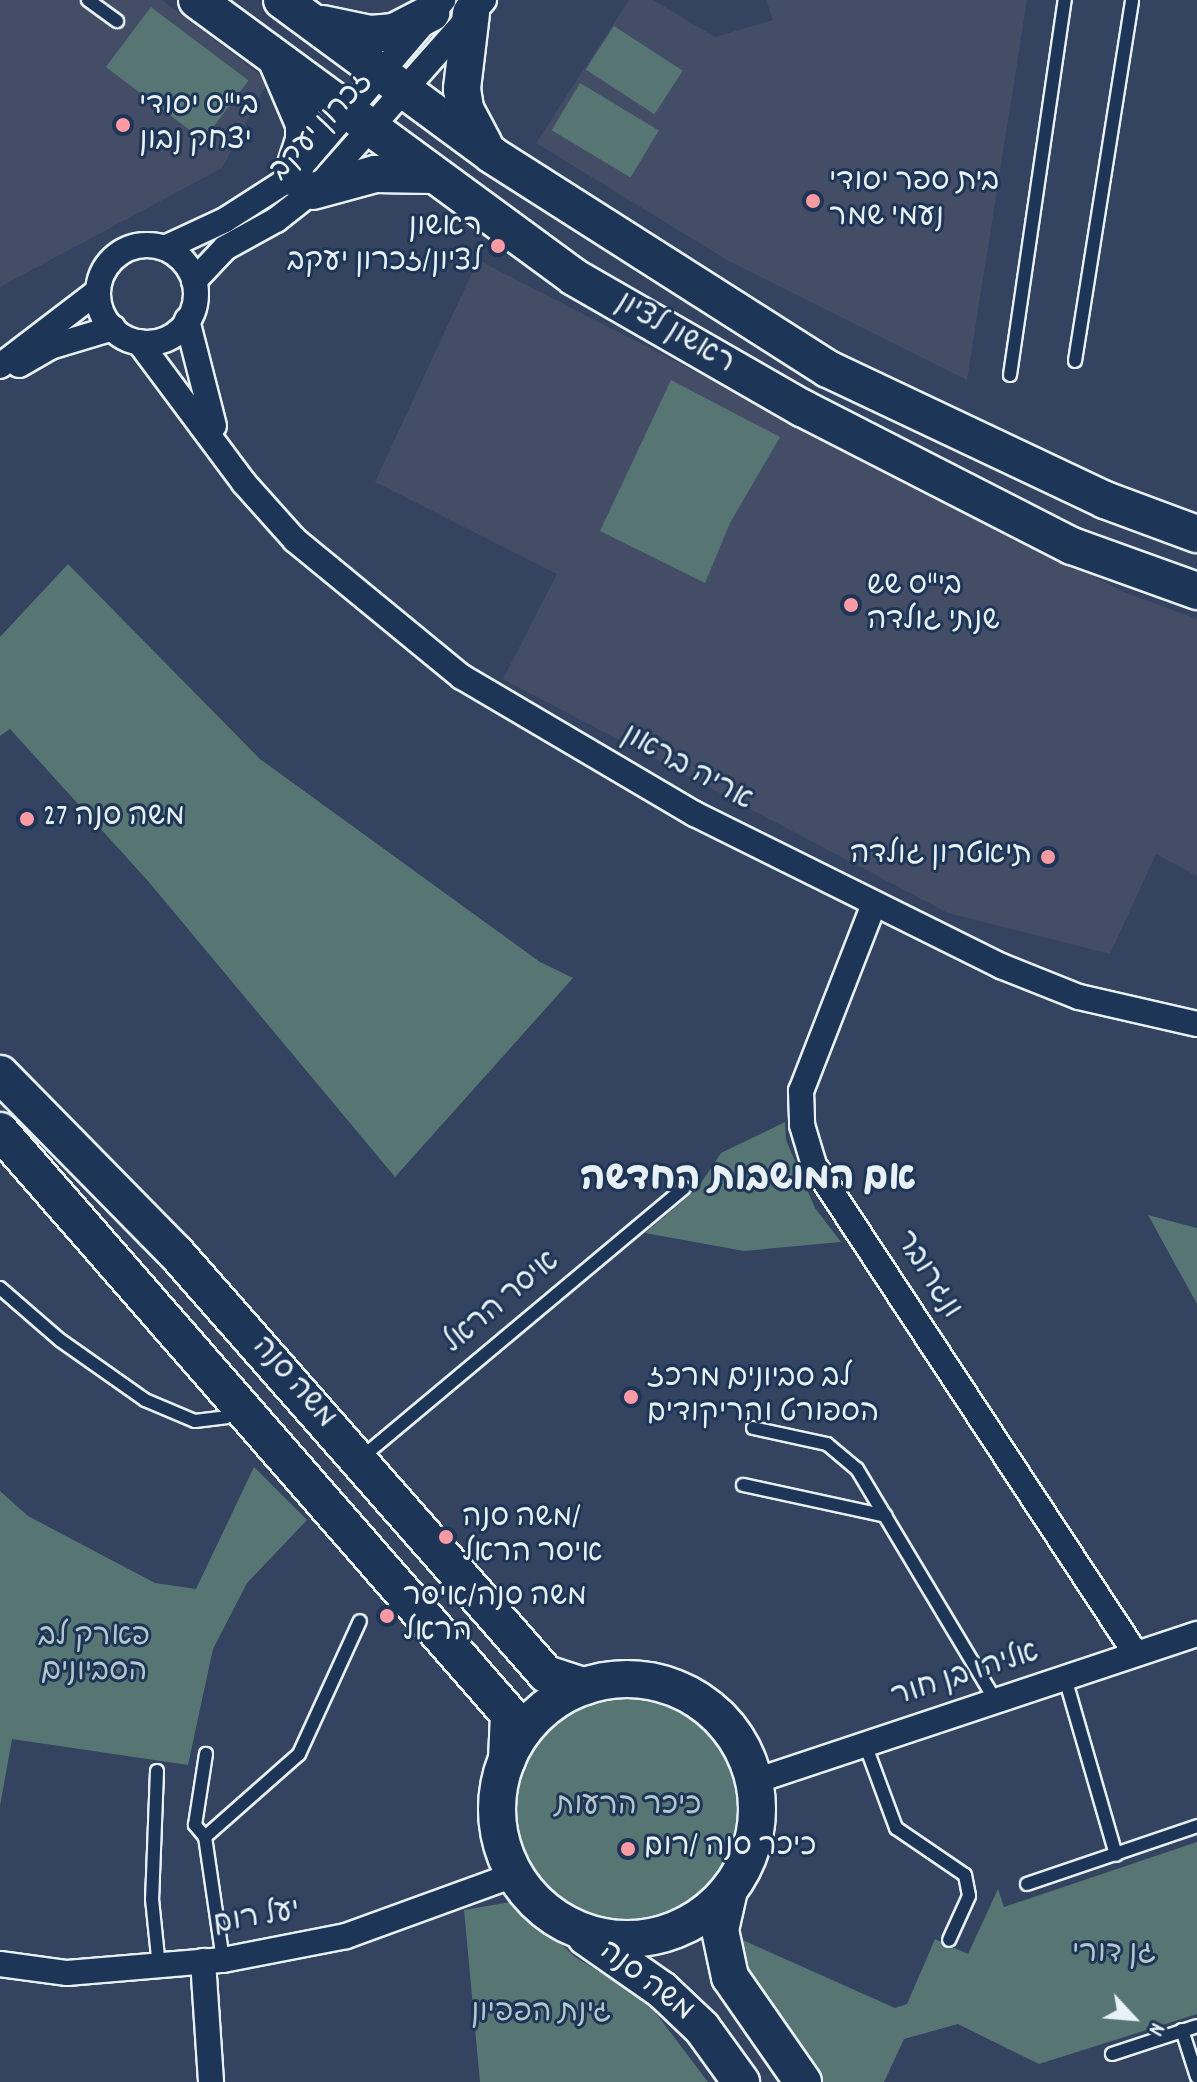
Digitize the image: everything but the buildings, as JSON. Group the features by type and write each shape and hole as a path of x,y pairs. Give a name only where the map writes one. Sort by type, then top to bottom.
{"street":[{"name":"ראשון לציון","path":"197,0 574,277 802,408 1072,546 1197,591"},
{"path":"295,10 378,34 413,25 457,6 463,99 474,130 492,155"},
{"name":"זכרון יעקב","path":"392,80 457,6"},
{"name":"זכרון יעקב","path":"194,281 225,248 303,184 457,6"},
{"name":"ראשון לציון","path":"295,10 492,155 828,369 1105,500 1197,534"},
{"path":"276,58 304,124 303,184 375,174 434,175"},
{"name":"זכרון יעקב","path":"165,248 303,184"},
{"path":"134,246 165,248 178,256 194,281 195,298 187,320 167,338 139,342 113,328 99,306 98,291 109,263 120,252 134,246"},
{"path":"0,366 98,291"},
{"name":"אריה בראון","path":"187,320 221,447"},
{"path":"0,376 50,347 113,328"},
{"name":"אריה בראון","path":"139,342 221,447 244,483 295,540 462,677 695,814 874,904 1079,997 1197,1024"},
{"name":"ונגרובר","path":"874,904 801,1091 802,1125 814,1165 1136,1654"},
{"name":"משה סנה","path":"0,1074 176,1253 546,1674 584,1686"},
{"name":"משה סנה","path":"0,1131 509,1714 507,1760"},
{"name":"אליהו בן חור","path":"755,1781 1197,1634"},
{"path":"627,1678 671,1686 709,1707 738,1740 755,1781 757,1820 749,1857 729,1890 684,1927 647,1939 608,1938 572,1927 539,1905 514,1875 498,1823 507,1760 537,1716 584,1686 627,1678"},
{"name":"יעל רום","path":"0,1964 67,1973 213,1961 346,1936 514,1875"},
{"name":"משה סנה","path":"729,1890 720,1930 730,1977 803,2082"},
{"name":"משה סנה","path":"572,1927 662,1990 702,2028 741,2082"},
{"path":"211,2082 213,1961"}],"lane":[{"path":"88,0 117,21"},
{"path":"1010,375 1065,0"},
{"path":"1075,361 1132,0"},
{"name":"איסר הראל","path":"357,1462 684,1188"},
{"path":"0,1288 60,1340 145,1400 195,1421 226,1417 239,1403"},
{"path":"753,1428 839,1452 857,1469 996,1701"},
{"path":"743,1485 886,1516"},
{"path":"205,1837 299,1754 360,1621"},
{"path":"1065,1678 1116,1855"},
{"path":"865,1744 896,1828 965,1875 969,1896 949,1940"},
{"path":"206,1754 195,1825 205,1837 213,1961"},
{"path":"157,1771 152,1886 159,1967"},
{"path":"1027,1884 1197,1826"},
{"path":"1112,2054 1197,2026"},
{"path":"1182,2030 1197,2077"}],"shaded area":[{"name":"בי\"ס יסודי יצחק נבון","path":"0,0 162,0 268,81 222,168 0,287"},
{"name":"בית ספר יסודי נעמי שמר","path":"629,0 653,0 715,37 773,20 766,0 1027,0 967,380 727,260 536,143"},
{"name":"בי\"ס שש שנתי גולדה","path":"478,260 1124,592 1197,619 1197,876 1156,854 1110,954 948,913 503,679 557,574 375,482"}],"green space":[{"path":"151,7 248,80 203,140 106,67"},
{"path":"614,26 683,71 654,114 586,70"},
{"path":"580,83 659,130 631,178 552,130"},
{"path":"671,380 780,437 730,523 705,583 600,531"},
{"path":"68,564 260,759 540,962 573,978 395,1177 148,881 10,729 0,736 0,637"},
{"path":"785,1122 786,1140 815,1208 841,1242 744,1251 645,1233 697,1189 721,1153"},
{"path":"1148,1215 1197,1228 1197,1304"},
{"name":"פארק לב הסביונים","path":"254,1467 307,1520 247,1583 213,1649 188,1765 12,1739 0,1806 0,1491 28,1516 155,1583 196,1589"},
{"name":"כיכר הרעות","path":"628,1695 672,1703 709,1728 734,1765 742,1809 734,1853 709,1890 672,1915 628,1923 584,1915 547,1890 522,1853 514,1809 522,1765 547,1728 584,1703"},
{"name":"גן דורי","path":"1197,1842 1197,2014 1039,2064 958,2024 904,2039 884,2082 803,2082 720,1930 895,2008 907,2004 935,1939 968,1954 998,1889 1004,1907"},
{"name":"גינת הפפיון","path":"515,1901 575,1957 646,2000 708,2082 480,2082 464,1910"}],"place":[{"name":"בי\"ס יסודי יצחק נבון","path":"123,125"},
{"name":"בית ספר יסודי נעמי שמר","path":"813,201"},
{"name":"ראשון לציון/זכרון יעקב","path":"498,246"},
{"name":"בי\"ס שש שנתי גולדה","path":"851,605"},
{"name":"משה סנה 27","path":"27,819"},
{"name":"תיאטרון גולדה","path":"1048,857"},
{"name":"לב סביונים מרכז הספורט והריקודים","path":"631,1397"},
{"name":"משה סנה/ איסר הראל","path":"446,1537"},
{"name":"משה סנה/איסר הראל","path":"387,1616"},
{"name":"כיכר סנה /רום","path":"628,1849"}],"district":[{"name":"אם המושבות החדשה","path":"748,1181"}]}
